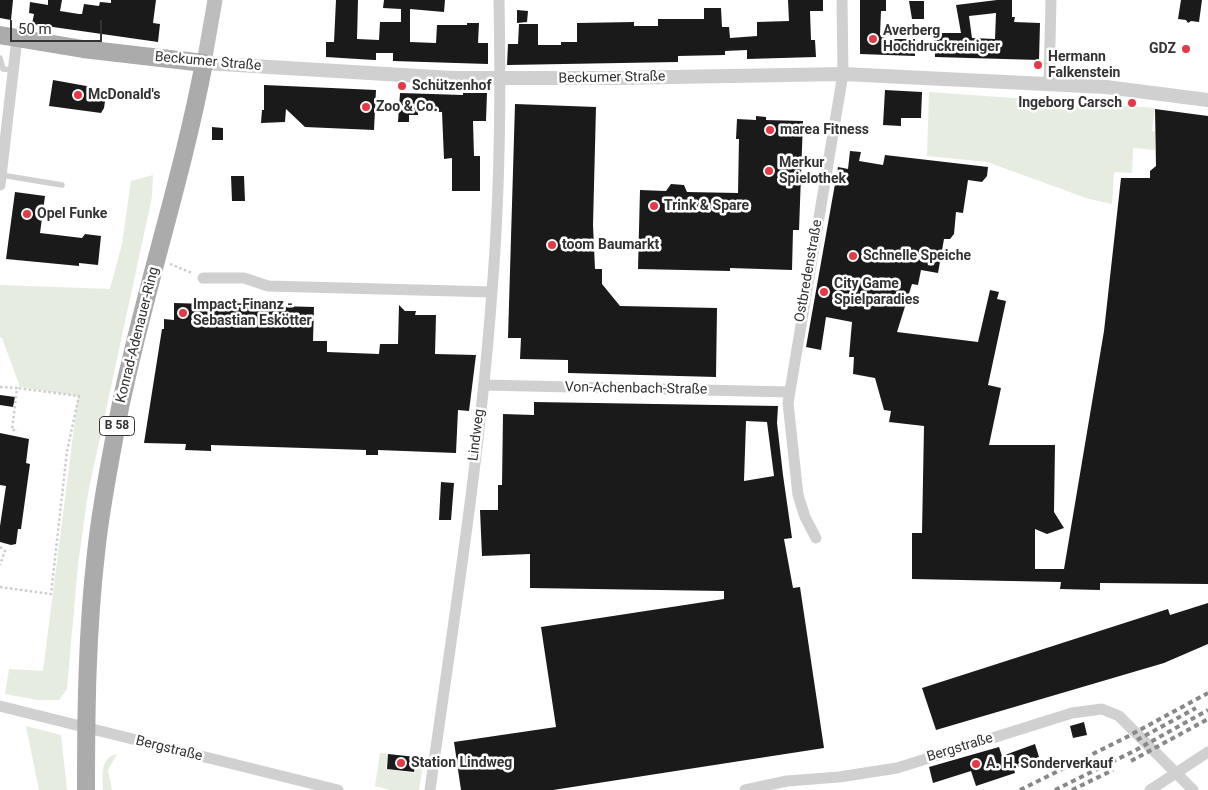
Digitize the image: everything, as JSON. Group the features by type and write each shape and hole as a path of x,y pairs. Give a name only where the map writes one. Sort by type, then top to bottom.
{"main road":[{"path":"204,63 215,0"},
{"name":"Beckumer Straße","path":"8,37 83,49 204,63"},
{"name":"Konrad-Adenauer-Ring","path":"86,790 86,728 92,595 103,502 121,406 196,104 204,63"}],"street":[{"name":"Lindweg","path":"430,790 484,386 492,292 501,78 499,0"},
{"name":"Ostbredenstraße","path":"816,538 805,517 797,485 788,402 843,74 842,0"},
{"path":"1049,84 1051,0"},
{"name":"Beckumer Straße","path":"1,180 5,108 14,70 8,37"},
{"name":"Beckumer Straße","path":"204,63 403,77 501,78 843,74 1049,84 1162,93 1208,100"},
{"path":"203,278 244,278 268,286 492,292"},
{"name":"Von-Achenbach-Straße","path":"484,386 789,392"},
{"name":"Bergstraße","path":"0,706 338,790"},
{"name":"Bergstraße","path":"746,790 787,781 839,777 897,768 1080,711 1102,709 1119,716 1193,790"},
{"path":"1150,790 1208,752"}],"lane":[{"path":"0,58 3,69 14,70"},
{"path":"1,180 62,185"}],"path":[{"path":"157,260 177,266 203,278"},
{"path":"0,387 79,396 67,451 51,594 0,587"},
{"path":"17,388 12,430 18,430"},
{"path":"0,547 5,551 0,565"}],"shaded area":[{"path":"929,92 1155,108 1152,131 1155,131 1155,150 1133,148 1132,173 1114,172 1112,204 1089,199 987,162 927,156"},
{"path":"153,175 152,197 88,493 78,564 67,689 59,700 38,700 5,694 9,669 43,671 78,396 20,387 0,337 0,285 110,289 122,244 131,181"},
{"path":"26,726 61,735 67,790 39,790"},
{"path":"380,753 388,754 386,769 414,773 416,757 424,758 419,790 390,790 375,786"},
{"path":"117,754 108,770 112,790 103,790 103,768 107,759"}],"building":[{"path":"0,0 13,0 11,20 0,18"},
{"path":"48,0 62,0 60,11 82,14 84,4 99,6 100,2 111,3 111,0 156,0 153,23 160,24 158,42 32,24 34,14 29,13 30,2 48,5"},
{"path":"336,0 358,0 357,39 379,40 380,22 401,22 401,9 383,8 384,0 445,0 444,12 410,9 410,42 436,43 437,25 479,23 478,43 488,43 488,64 393,61 393,53 376,53 376,60 326,57 326,42 334,42"},
{"path":"788,0 823,0 823,11 810,11 811,40 815,40 816,57 747,59 747,50 725,51 725,55 678,56 678,62 507,65 508,44 518,44 519,24 538,24 538,45 561,45 561,42 577,42 577,23 634,22 634,26 658,26 658,19 704,19 704,8 721,8 722,27 729,27 730,38 757,36 757,22 789,21"},
{"name":"Averberg Hochdruckreiniger","path":"860,0 886,0 886,11 881,11 880,35 885,35 885,39 915,39 915,56 860,54"},
{"path":"1012,0 1012,17 1015,17 1014,22 1040,23 1039,60 935,57 934,33 961,33 956,5","holes":["996,13 995,39 972,38 969,16"]},
{"path":"1181,0 1202,0 1199,22 1191,21 1188,23 1186,20 1178,19"},
{"path":"909,1 924,1 924,19 912,19"},
{"path":"517,10 528,11 527,22 517,23"},
{"name":"McDonald's","path":"53,80 103,89 106,94 104,108 101,113 49,106"},
{"path":"264,85 376,90 374,130 305,127 286,109 285,122 261,123 262,110 264,110"},
{"path":"885,90 922,92 921,118 901,118 901,126 883,125"},
{"path":"400,93 463,95 463,93 487,93 486,121 473,121 474,156 480,156 480,191 452,191 452,158 444,159 442,112 418,111 418,115 409,115 409,122 398,122"},
{"name":"toom Baumarkt","path":"515,104 596,107 593,225 595,269 602,269 602,284 620,306 717,308 716,377 568,373 568,360 520,359 521,338 508,338"},
{"path":"1155,109 1208,116 1208,584 1100,583 1100,590 1060,589 1061,582 912,579 912,533 922,533 924,426 889,422 891,411 884,410 875,378 853,374 854,357 849,357 852,322 826,317 821,350 806,347 838,167 848,169 850,151 861,152 859,161 883,165 885,155 988,167 987,176 982,182 968,180 963,213 956,212 954,234 950,239 944,239 938,273 921,270 918,285 912,284 897,332 978,342 990,290 999,292 997,299 1006,301 988,385 1001,388 989,445 1055,445 1054,512 1064,528 1047,534 1035,529 1035,569 1064,569 1104,331 1121,178 1150,178 1150,171 1156,166"},
{"path":"756,116 766,117 766,120 803,121 799,230 793,230 792,270 730,268 730,271 638,269 640,190 666,191 671,184 684,185 687,192 738,193 739,139 736,139 737,119 756,120"},
{"path":"212,127 223,128 223,140 212,140"},
{"path":"231,176 244,176 245,201 232,201"},
{"name":"Opel Funke","path":"15,192 45,196 40,233 82,238 85,234 101,236 98,265 79,263 79,266 6,259"},
{"path":"174,303 314,307 313,341 327,341 327,352 379,354 380,344 398,344 399,305 405,311 416,311 415,315 436,315 435,354 476,355 469,411 458,410 456,453 378,450 378,455 366,455 366,450 211,445 211,451 185,450 186,444 144,443 162,329 164,329 164,319 174,320"},
{"path":"0,395 15,397 13,407 0,405"},
{"path":"534,402 778,406 777,423 792,538 784,539 793,588 800,587 824,748 553,790 461,790 454,742 556,727 541,627 724,599 724,591 530,588 530,554 482,556 480,510 498,510 498,485 502,485 503,414 534,415","holes":["746,421 767,422 774,476 744,481"]},
{"path":"0,433 29,439 26,463 30,464 21,529 18,529 16,544 11,545 0,542 0,526 6,486 0,485"},
{"path":"441,482 454,483 451,520 439,520"},
{"path":"1208,603 1208,644 1164,663 936,730 922,688 1168,609 1170,615"},
{"path":"1084,722 1087,735 1073,738 1070,726"},
{"name":"A. H. Sonderverkauf","path":"1035,744 1039,757 1014,769 1015,773 976,786 971,771 933,783 929,767 999,747 1002,756"},
{"name":"Station Lindweg","path":"388,754 416,757 414,772 387,769"}],"railway":[{"path":"1020,790 1123,739 1208,693"},
{"path":"1137,740 1196,708"},
{"path":"1055,790 1136,750 1208,710"},
{"path":"1131,761 1208,719"},
{"path":"1072,790 1113,770"}],"place":[{"name":"Averberg Hochdruckreiniger","path":"873,39"},
{"name":"GDZ","path":"1186,49"},
{"name":"Hermann Falkenstein","path":"1038,65"},
{"name":"Schützenhof","path":"402,86"},
{"name":"McDonald's","path":"78,95"},
{"name":"Ingeborg Carsch","path":"1132,103"},
{"name":"Zoo & Co.","path":"366,107"},
{"name":"marea Fitness","path":"770,130"},
{"name":"Merkur Spielothek","path":"769,171"},
{"name":"Trink & Spare","path":"654,206"},
{"name":"Opel Funke","path":"27,214"},
{"name":"toom Baumarkt","path":"552,245"},
{"name":"Schnelle Speiche","path":"853,256"},
{"name":"City Game Spielparadies","path":"824,292"},
{"name":"Impact-Finanz - Sebastian Eskötter","path":"183,313"},
{"name":"Station Lindweg","path":"401,763"},
{"name":"A. H. Sonderverkauf","path":"976,764"}]}
